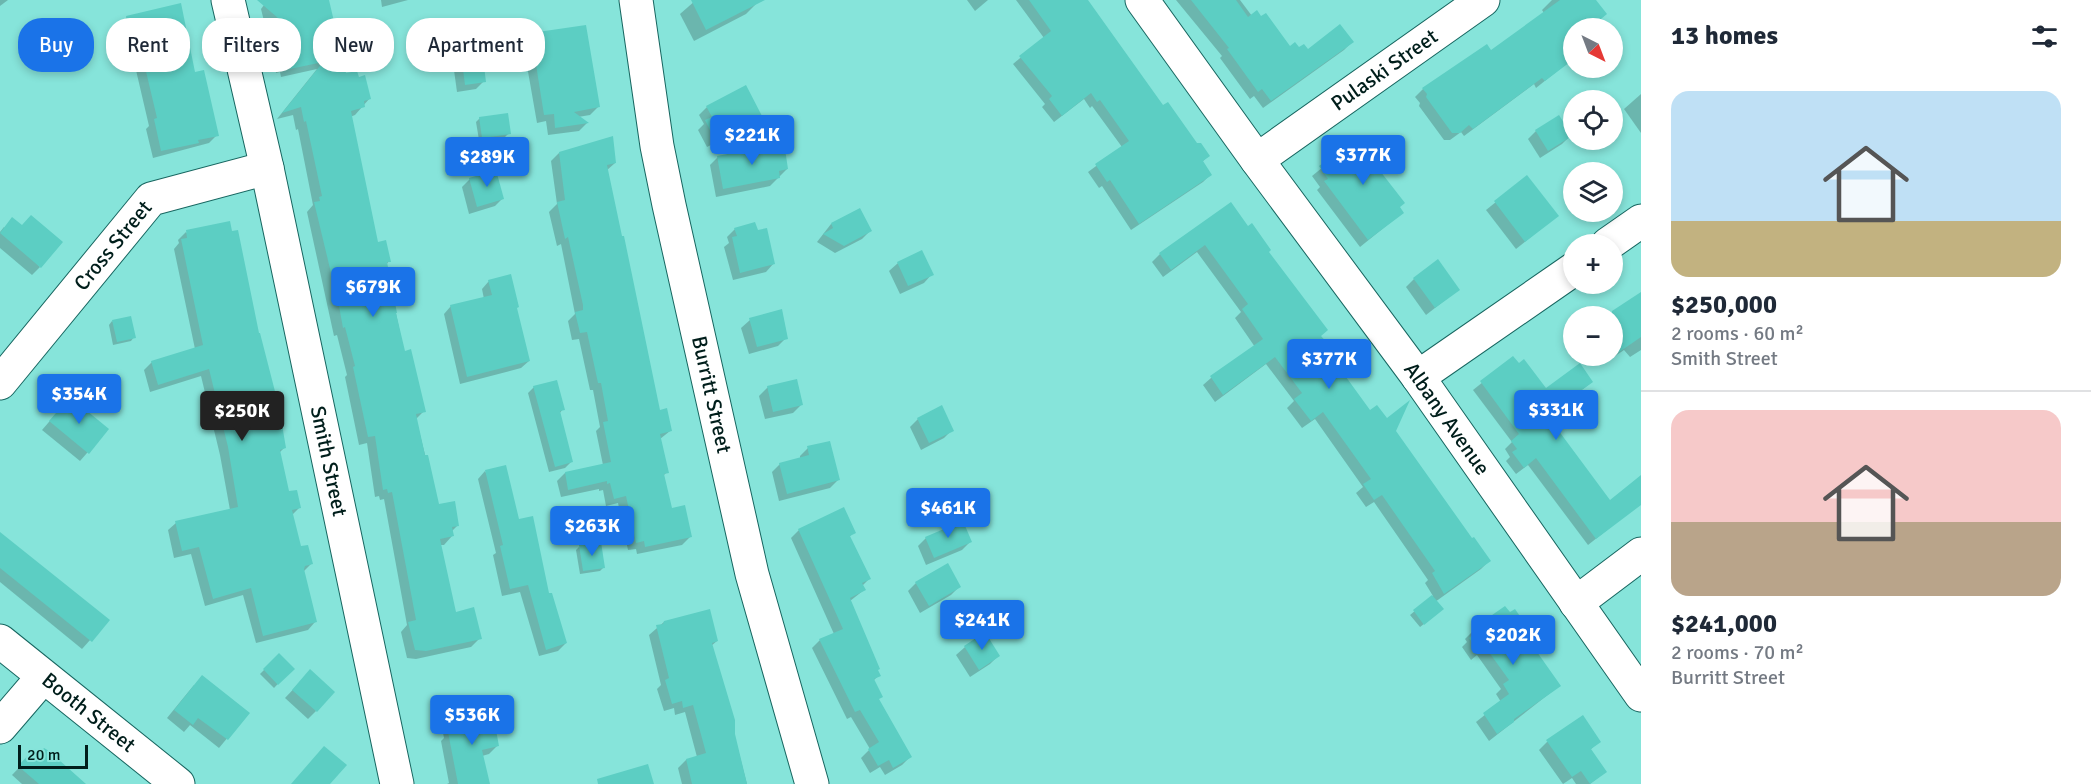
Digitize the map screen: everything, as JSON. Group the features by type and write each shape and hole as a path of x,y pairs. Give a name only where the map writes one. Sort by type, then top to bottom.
{"street":[{"name":"Smith Street","path":"228,0 267,168 397,784"},
{"name":"Burritt Street","path":"636,0 669,205 752,574 812,784"},
{"name":"Albany Avenue","path":"1142,0 1418,377 1641,695"},
{"name":"Pulaski Street","path":"1257,160 1483,0"},
{"name":"Cross Street","path":"0,382 151,199 267,168"},
{"path":"1622,234 1641,221"},
{"path":"1418,377 1563,277"},
{"path":"1576,603 1641,554"},
{"name":"Booth Street","path":"0,641 178,784"},
{"path":"0,727 43,676"}],"building":[{"path":"257,0 329,0 333,18 313,18 313,64 301,67 301,18 278,18"},
{"path":"691,0 765,0 706,30"},
{"path":"1029,0 1088,0 1163,105 1168,102 1197,143 1201,143 1210,156 1203,161 1212,175 1139,224 1110,180 1107,182 1095,164 1129,141 1100,100 1097,102 1091,93 1062,116 1049,99 1052,96 1019,56 1051,31"},
{"path":"1191,0 1236,0 1248,17 1257,10 1261,16 1266,13 1290,46 1295,42 1299,47 1304,44 1308,49 1340,24 1354,42 1271,101 1262,89 1258,92 1227,49 1229,48"},
{"path":"1560,0 1596,0 1607,14 1602,18 1563,18 1563,67 1545,81 1542,78 1473,129 1469,125 1460,133 1452,133 1422,88 1487,44 1491,50"},
{"path":"181,3 184,18 127,18 126,16"},
{"path":"586,25 600,107 574,112 589,123 555,128 554,114 544,115 537,72 545,72 545,31"},
{"path":"190,47 195,72 204,72 219,136 161,151 154,119 157,118 146,72 190,72"},
{"path":"315,72 357,72 359,77 365,75 371,99 364,101 365,107 351,111 378,242 386,240 391,262 387,262 396,313 405,351 411,349 426,412 416,414 439,504 455,501 459,526 452,527 454,536 440,539 456,612 474,607 482,639 426,651 415,650 408,622 416,620 392,492 388,493 387,489 383,490 375,436 368,437 353,367 355,366 345,327 343,328 314,202 320,201 319,197 322,196 306,121 304,122 301,107 282,113"},
{"path":"463,72 485,72 486,82 465,85"},
{"path":"746,85 762,116 715,140 705,120 712,117 706,106"},
{"path":"508,113 511,134 482,138 479,117"},
{"path":"1559,115 1563,121 1563,142 1548,151 1535,130"},
{"path":"1361,135 1365,141 1371,137 1382,153 1377,156 1382,163 1377,167 1405,203 1400,207 1404,213 1368,240 1324,181 1328,179 1319,166"},
{"path":"613,136 616,163 607,165 660,410 667,408 672,431 660,434 669,473 664,474 672,508 685,505 692,537 645,547 644,541 636,543 626,496 614,499 610,483 607,484 607,481 568,490 565,472 611,462 603,422 608,421 601,383 598,383 587,332 580,333 575,312 583,310 583,305 568,237 565,239 557,202 565,200 559,152"},
{"path":"774,145 775,151 785,149 788,169 779,171 780,178 723,189 717,156"},
{"path":"496,170 504,199 477,207 469,178"},
{"path":"1527,175 1559,216 1525,242 1494,201"},
{"path":"1231,202 1248,226 1252,223 1271,250 1269,252 1328,330 1321,336 1329,345 1325,348 1370,410 1377,405 1387,418 1410,400 1396,431 1491,561 1444,594 1432,573 1435,571 1382,495 1374,500 1363,484 1371,479 1323,412 1311,421 1294,399 1302,393 1275,357 1223,395 1210,376 1263,339 1242,309 1248,304 1205,245 1171,270 1159,253"},
{"path":"860,208 872,231 844,246 823,234 833,228 831,223"},
{"path":"31,215 63,242 41,268 0,233 12,217 22,225"},
{"path":"230,221 232,231 238,230 259,333 279,407 286,448 280,450 289,491 297,490 301,508 292,510 301,546 308,545 313,564 305,566 304,569 317,622 263,636 251,588 213,599 199,547 182,551 175,521 238,507 228,447 209,369 158,385 151,361 203,345 181,239 187,238 186,230"},
{"path":"755,222 758,230 767,228 775,264 740,273 732,237 737,236 734,228"},
{"path":"922,250 934,275 908,286 897,262"},
{"path":"1438,259 1460,290 1435,308 1413,278"},
{"path":"511,274 530,361 467,377 450,305 492,295 488,280"},
{"path":"1641,292 1641,337 1623,349 1623,306 1620,306"},
{"path":"782,309 788,339 757,347 749,318"},
{"path":"131,316 136,338 117,342 112,320"},
{"path":"1513,356 1519,363 1524,359 1546,388 1576,366 1582,366 1593,382 1547,415 1610,500 1641,475 1641,505 1596,539 1536,458 1524,468 1512,452 1517,449 1511,441 1519,434 1480,381"},
{"path":"797,379 803,405 773,412 767,386"},
{"path":"557,380 565,410 560,411 573,462 555,467 533,386"},
{"path":"70,397 109,429 89,454 49,421"},
{"path":"942,405 954,431 929,443 917,418"},
{"path":"830,441 840,480 787,494 779,463 809,455 807,446"},
{"path":"506,465 519,519 533,516 549,593 552,593 567,643 546,650 528,585 510,589 500,546 503,545 485,470"},
{"path":"844,507 856,533 850,536 871,579 862,583 866,590 850,598 880,669 878,670 881,676 874,679 883,697 879,699 912,757 893,768 889,760 878,766 868,749 879,742 860,710 855,712 819,639 843,629 798,529"},
{"path":"963,521 972,542 934,558 925,537"},
{"path":"0,532 110,620 92,642 0,568"},
{"path":"601,542 605,568 583,571 579,545"},
{"path":"948,563 961,587 929,606 915,582"},
{"path":"1432,595 1444,609 1424,625 1413,610"},
{"path":"1505,606 1510,612 1515,609 1528,628 1523,632 1561,686 1497,734 1483,713 1509,694 1503,684 1509,680 1486,648 1480,653 1469,638 1475,633 1472,629"},
{"path":"710,609 718,641 712,643 735,720 735,734 747,784 692,784 686,759 706,753 693,705 683,708 682,701 672,704 665,680 669,678 656,625"},
{"path":"985,632 1000,656 979,670 964,646"},
{"path":"279,653 295,669 278,685 263,669"},
{"path":"310,669 335,692 317,712 292,690"},
{"path":"202,675 250,713 228,740 198,718 193,725 174,710"},
{"path":"492,709 499,746 482,750 490,784 458,784 448,732 452,731 449,719"},
{"path":"1583,715 1601,742 1591,749 1607,772 1590,784 1581,771 1572,777 1546,740"},
{"path":"324,746 347,765 330,784 291,784"},
{"path":"44,748 86,784 39,784 18,766 34,749 40,753"},
{"path":"648,764 654,784 598,784 597,779"}]}
